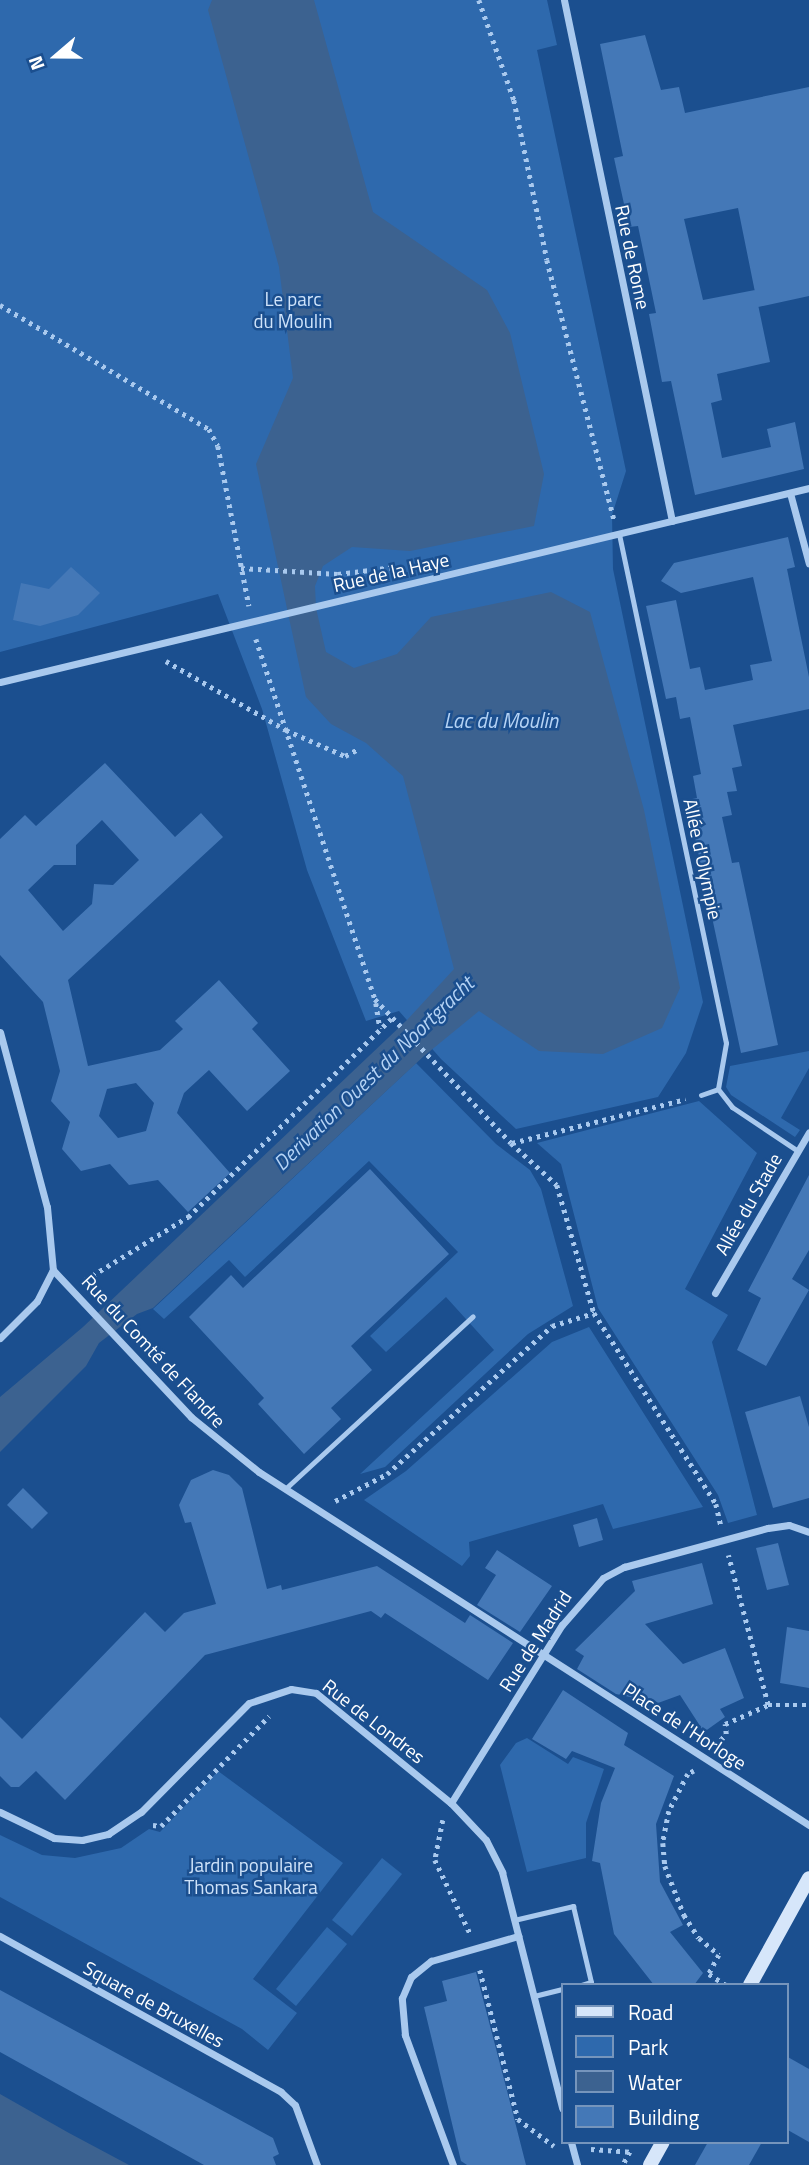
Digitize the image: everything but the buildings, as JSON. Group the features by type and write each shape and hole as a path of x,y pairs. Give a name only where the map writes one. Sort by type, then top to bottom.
{"street":[{"name":"Rue de Rome","path":"564,0 671,521"},
{"name":"Rue de la Haye","path":"0,682 809,488"},
{"path":"790,493 809,564"},
{"path":"0,1032 50,1218 53,1270 37,1301 0,1338"},
{"name":"Allée du Stade","path":"715,1293 809,1132"},
{"name":"Rue du Comté de Flandre","path":"53,1270 72,1287 202,1428 285,1489 544,1653"},
{"name":"Rue de Madrid","path":"451,1802 544,1653 584,1595 609,1573 778,1526 809,1532"},
{"name":"Place de l'Horloge","path":"544,1653 809,1825"},
{"name":"Rue de Londres","path":"0,1812 54,1838 82,1840 108,1835 141,1812 243,1708 291,1689 323,1697 451,1802 472,1822 492,1850 514,1920 560,2100"},
{"path":"751,1983 809,1878"},
{"path":"453,2165 405,2035 402,1998 411,1977 431,1961 518,1936"},
{"name":"Square de Bruxelles","path":"0,1937 291,2100 317,2165"},
{"path":"572,2144 577,2165"},
{"path":"650,2165 662,2144"}],"lane":[{"name":"Allée d'Olympie","path":"619,534 726,1043 718,1090"},
{"path":"701,1095 718,1090 732,1107 798,1151"},
{"path":"285,1489 473,1316"},
{"path":"514,1920 573,1906 591,1982 588,1983"},
{"path":"534,1996 560,1990"}],"path":[{"path":"479,0 514,100 586,422 619,534"},
{"path":"0,305 209,429 218,446 253,621 375,999 380,1030"},
{"path":"242,568 338,574"},
{"path":"144,648 286,730 345,756 358,748"},
{"path":"375,999 511,1143 548,1171 557,1185 594,1313 716,1504 724,1540"},
{"path":"72,1287 188,1217 380,1030 393,1021"},
{"path":"511,1143 701,1095"},
{"path":"322,1511 350,1490 387,1474 552,1326 594,1313"},
{"path":"768,1705 809,1705"},
{"path":"149,1825 161,1826 279,1708"},
{"path":"433,1812 443,1820 435,1860 473,1939"},
{"path":"480,1970 518,2119 559,2150"},
{"path":"586,2149 630,2152 624,2165"}],"green space":[{"name":"Le parc du Moulin","path":"0,0 547,0 557,45 537,50 626,471 612,515 613,569 703,1002 686,1053 658,1097 516,1129 441,1059 399,1011 366,1021 307,870 262,709 218,594 0,652"},
{"path":"809,1051 809,1068 781,1118 800,1130 795,1137 731,1095 726,1087 730,1066"},
{"path":"416,1063 496,1144 530,1170 541,1189 573,1306 528,1334 385,1467 360,1474 494,1350 446,1297 386,1352 370,1336 458,1252 369,1161 245,1277 229,1260 164,1319 153,1309"},
{"path":"699,1101 757,1153 685,1289 728,1315 712,1342 757,1515 728,1523 718,1495 598,1308 561,1164 537,1143"},
{"path":"589,1327 703,1507 613,1529 603,1504 469,1542 470,1556 462,1566 364,1500 406,1471 552,1342"},
{"path":"527,1738 568,1764 573,1757 604,1769 586,1823 586,1858 527,1872 500,1765 516,1743"},
{"name":"Jardin populaire Thomas Sankara","path":"218,1771 343,1863 253,1979 297,2013 268,2050 242,2029 0,1897 0,1835 42,1855 75,1858 121,1848 149,1829 160,1832"},
{"path":"382,1858 402,1874 352,1936 332,1920"},
{"path":"327,1927 347,1944 296,2006 276,1989"}],"water":[{"path":"212,0 314,0 373,212 487,290 510,333 544,474 534,526 410,551 352,547 323,566 315,586 316,608 326,652 354,668 397,654 431,617 551,592 590,612 644,810 680,988 662,1028 603,1054 539,1051 479,1011 424,1056 153,1308 137,1314 99,1343 86,1366 0,1452 0,1397 83,1327 408,1019 454,969 403,776 366,743 331,724 306,697 256,464 293,378 279,267 208,10"},
{"path":"0,2094 69,2133 129,2165 0,2165"}],"water label":[{"name":"Lac du Moulin","path":"501,720"},
{"name":"Derivation Ouest du Noortgracht","path":"373,1073"}]}
